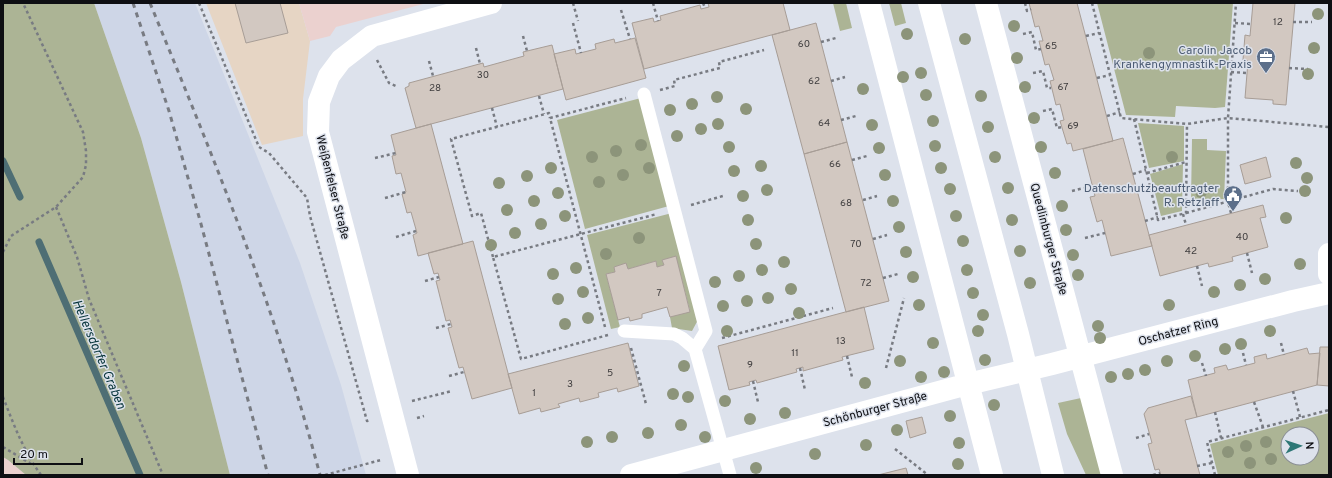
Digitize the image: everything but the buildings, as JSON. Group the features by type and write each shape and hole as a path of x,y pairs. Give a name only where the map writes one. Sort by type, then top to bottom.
{"street":[{"name":"Weißenfelser Straße","path":"408,475 318,132 319,102 329,76 341,60 372,36 491,3"},
{"path":"869,3 992,475"},
{"path":"929,3 1027,370 1053,475"},
{"name":"Quedlinburger Straße","path":"986,3 1112,475"},
{"path":"1329,254 1329,274"},
{"name":"Oschatzer Ring","path":"1027,370 1329,293"},
{"name":"Schönburger Straße","path":"631,475 968,384 1027,370"}],"lane":[{"path":"644,94 706,331 697,347 730,475"},
{"path":"625,331 674,334 697,347"}],"path":[{"path":"3,252 11,236 56,207 83,177 86,165 86,151 83,132 23,3"},
{"path":"199,3 259,147 269,153 307,198 310,216 367,421 392,415"},
{"path":"573,3 578,21"},
{"path":"653,3 658,21"},
{"path":"703,3 705,8"},
{"path":"1025,3 1027,11 1031,10"},
{"path":"1092,3 1121,118 1187,124 1228,118 1329,127"},
{"path":"1231,213 1228,202 1228,118 1236,3"},
{"path":"621,10 630,40"},
{"path":"1293,22 1312,22"},
{"path":"573,23 581,53"},
{"path":"1235,23 1251,24"},
{"path":"1023,34 1032,32 1036,50 1041,48"},
{"path":"1086,36 1099,33"},
{"path":"524,36 527,51"},
{"path":"821,42 836,38"},
{"path":"366,41 389,83 396,86"},
{"path":"476,48 480,64"},
{"path":"550,118 675,86 674,80 720,68 719,62 764,50"},
{"path":"429,61 434,76"},
{"path":"1289,68 1308,69"},
{"path":"1033,73 1043,70 1047,88 1051,88"},
{"path":"1231,72 1247,72"},
{"path":"1097,78 1110,75"},
{"path":"831,81 846,77"},
{"path":"540,96 544,114"},
{"path":"492,108 497,127"},
{"path":"1043,111 1052,109 1057,128 1062,127"},
{"path":"1106,116 1120,112"},
{"path":"608,335 549,113 452,139 472,216 481,214 521,359 625,331 646,404"},
{"path":"841,120 856,116"},
{"path":"1134,119 1158,220 1185,214 1273,189 1298,191"},
{"path":"1186,225 1187,124"},
{"path":"375,158 396,153"},
{"path":"852,160 867,156"},
{"path":"1133,174 1186,162"},
{"path":"1072,191 1092,186"},
{"path":"386,198 406,192"},
{"path":"493,257 723,196"},
{"path":"862,200 877,196"},
{"path":"56,207 77,257 89,299 163,475"},
{"path":"1145,221 1158,217"},
{"path":"396,237 416,231"},
{"path":"1085,238 1105,233"},
{"path":"873,239 887,235"},
{"path":"1247,253 1252,274"},
{"path":"1197,266 1202,286"},
{"path":"883,278 898,274"},
{"path":"425,281 439,277"},
{"path":"886,368 904,298"},
{"path":"697,347 833,308"},
{"path":"436,328 451,324"},
{"path":"1281,343 1284,355"},
{"path":"1243,353 1246,365"},
{"path":"847,356 852,377"},
{"path":"1202,363 1206,376"},
{"path":"800,368 805,390"},
{"path":"449,376 464,372"},
{"path":"753,381 758,402"},
{"path":"420,399 452,391"},
{"path":"1293,391 1300,417"},
{"path":"3,397 8,412 34,465 41,475"},
{"path":"1254,402 1263,427"},
{"path":"1215,475 1207,442 1329,410"},
{"path":"1215,412 1221,438"},
{"path":"1136,438 1149,434"},
{"path":"3,447 34,465"},
{"path":"895,449 928,475"},
{"path":"325,475 383,460"},
{"path":"1197,466 1212,463"},
{"path":"1153,475 1160,473"}],"shaded area":[{"path":"94,3 195,3 300,263 341,385 366,475 230,475 181,282 141,138"},
{"path":"206,3 299,3 310,41 303,99 303,136 262,145"},
{"path":"299,3 427,3 336,27 330,36 310,41"},
{"path":"3,457 8,460 26,475 3,475"}],"green space":[{"path":"3,3 94,3 141,138 181,282 230,475 26,475 3,457"},
{"path":"833,3 846,3 852,28 840,31"},
{"path":"889,3 901,3 906,23 895,26"},
{"path":"1097,3 1233,3 1225,107 1215,108 1176,106 1175,117 1126,115"},
{"path":"641,98 669,206 585,229 557,120"},
{"path":"1138,123 1184,126 1184,161 1149,168"},
{"path":"1192,139 1207,139 1207,150 1226,151 1224,199 1191,201"},
{"path":"1183,164 1182,211 1161,216 1150,174"},
{"path":"672,213 699,318 692,331 672,328 670,317 690,311 676,257 662,260 664,265 657,267 656,261 628,269 626,264 614,267 615,272 606,274 620,327 611,329 587,235"},
{"path":"1081,398 1103,475 1086,475 1067,434 1058,403"},
{"path":"1329,413 1329,475 1218,475 1210,444"}],"waterway":[{"name":"Hellersdorfer Graben","path":"3,161 20,197"},
{"name":"Hellersdorfer Graben","path":"39,242 140,475"}],"railway":[{"path":"133,3 169,111 201,224 268,475"},
{"path":"150,3 198,120 243,236 284,354 320,475"}],"place":[{"name":"Carolin Jacob Krankengymnastik-Praxis","path":"1266,74"},
{"name":"Datenschutzbeauftragter R. Retzlaff","path":"1233,212"}]}
